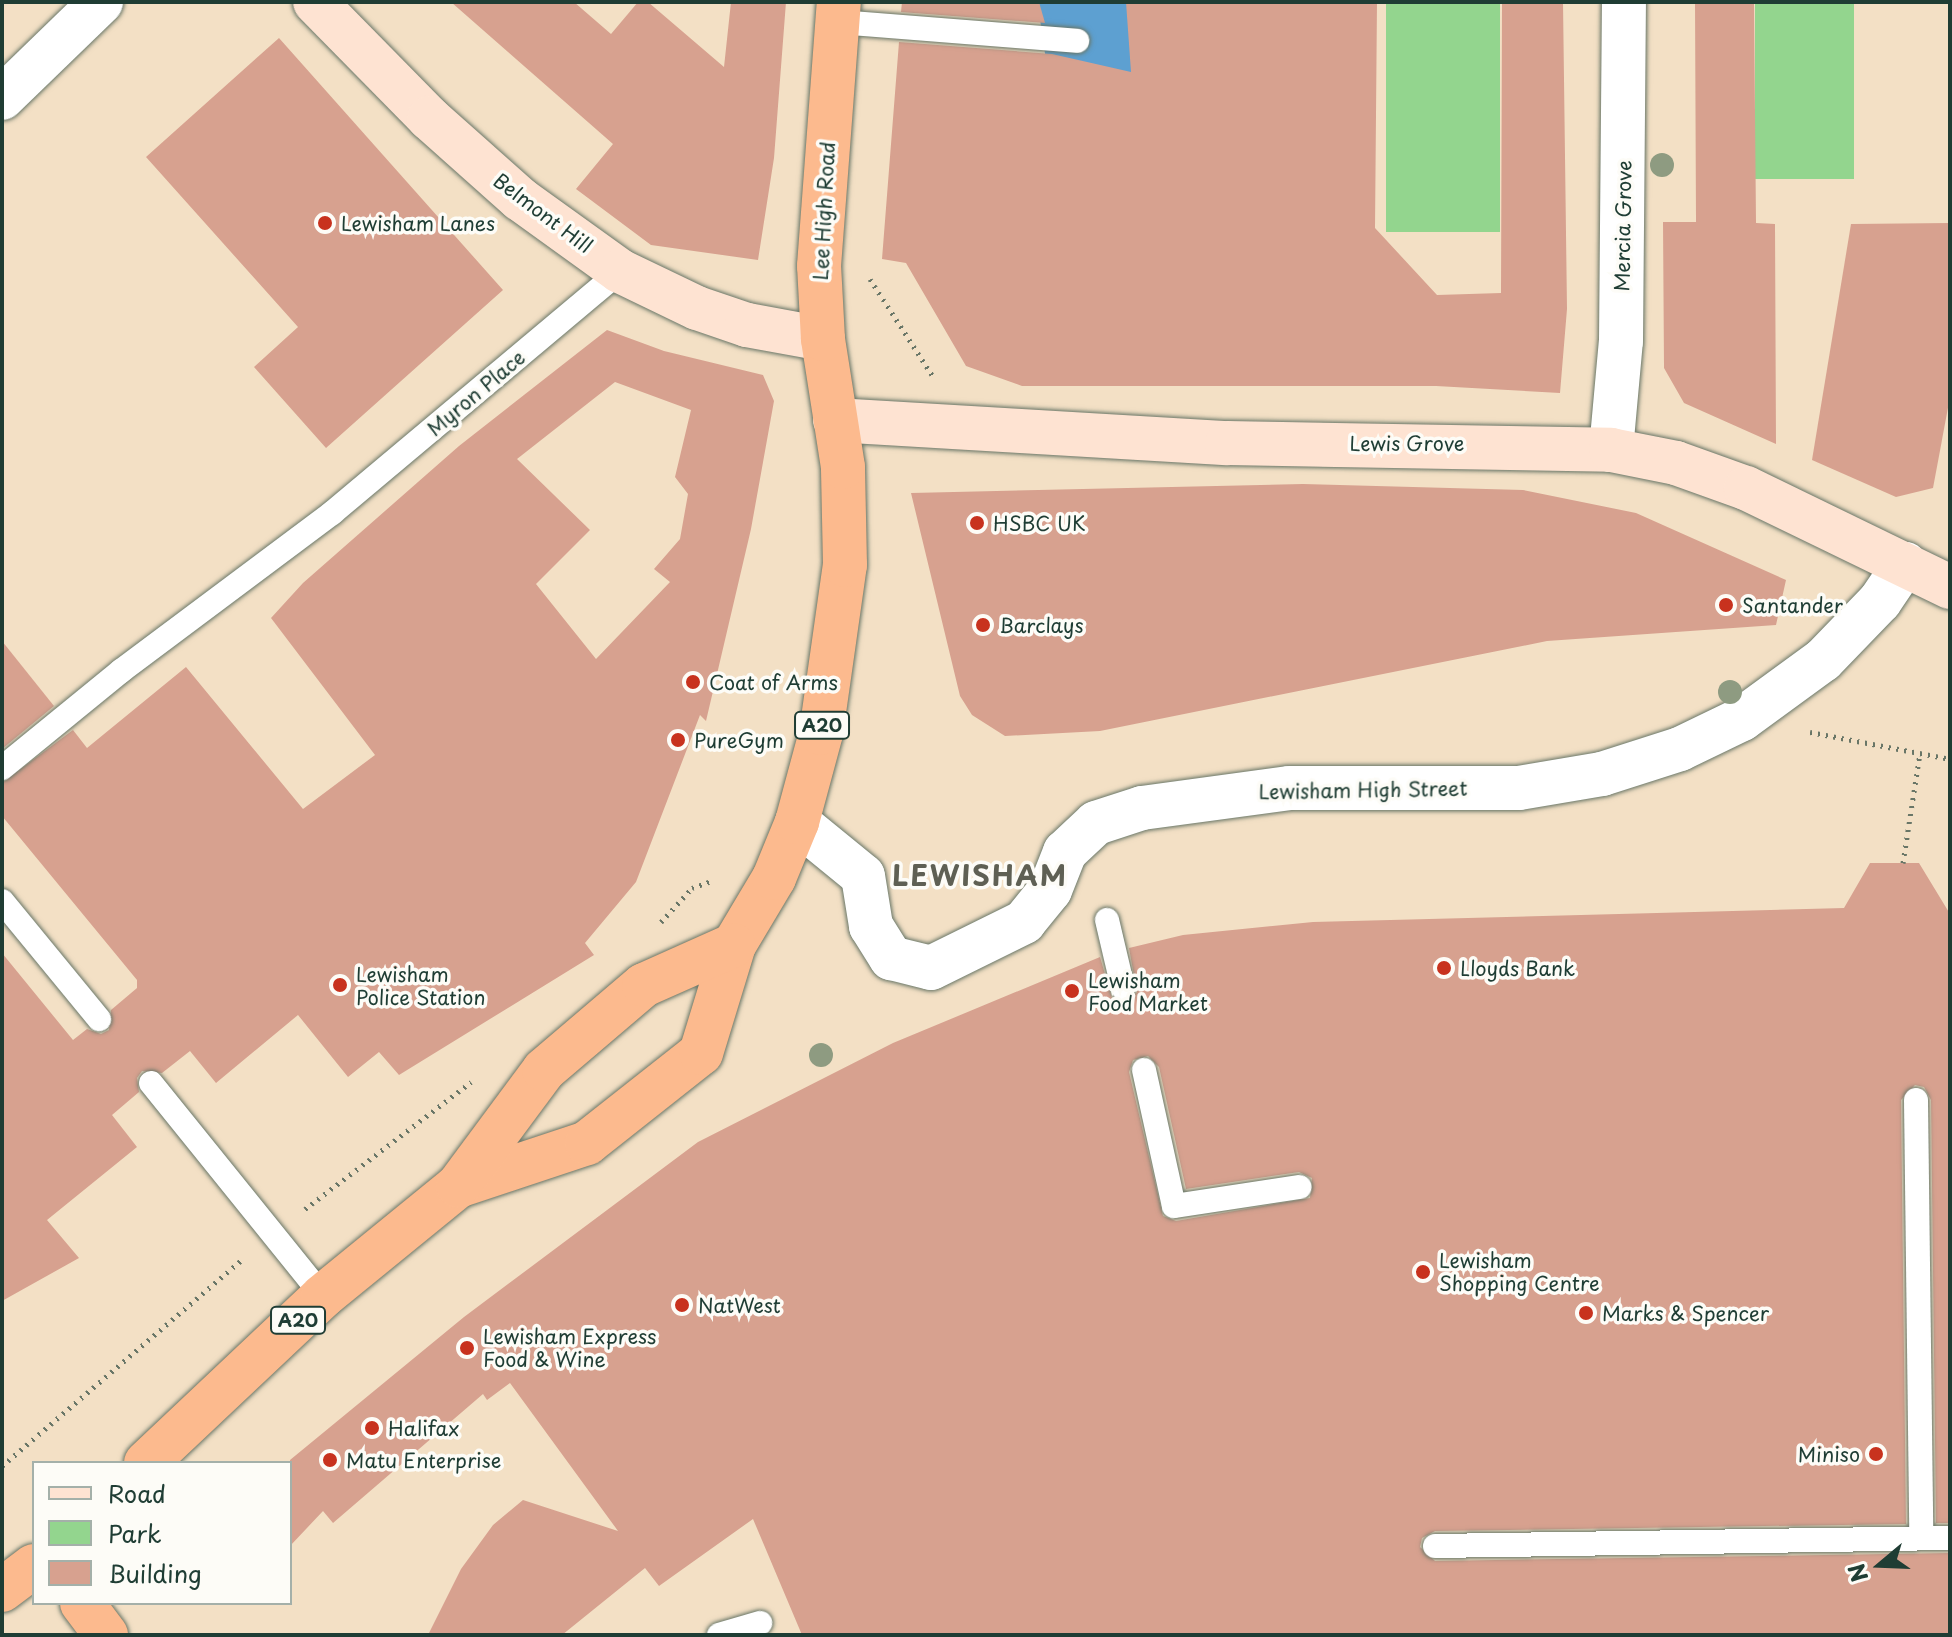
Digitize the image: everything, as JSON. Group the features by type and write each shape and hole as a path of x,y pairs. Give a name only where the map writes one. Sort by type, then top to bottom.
{"highway":[{"name":"Lee High Road","path":"835,420 823,339 820,233 838,12"},
{"name":"A20","path":"458,1186 587,1143 701,1053 734,945 774,878 797,822 821,733 845,565 843,467 835,420"},
{"name":"A20","path":"148,1461 323,1296 458,1186 544,1070 644,985 734,945"},
{"path":"2,1590 32,1568"},
{"path":"84,1605 106,1635"}],"street":[{"path":"2,98 101,2"},
{"name":"Belmont Hill","path":"315,2 429,118 520,199 620,271 667,295 747,325 823,339"},
{"name":"Mercia Grove","path":"1611,450 1621,325 1624,2"},
{"name":"Lewis Grove","path":"835,420 1227,443 1611,450 1676,463 1746,488 1950,587"},
{"name":"Lewisham High Street","path":"797,822 863,876 871,926 891,958 931,968 1024,922 1050,890 1065,852 1096,823 1142,808 1289,788 1519,788 1602,774 1680,749 1742,719 1855,631 1905,564"}],"lane":[{"path":"838,12 1077,41"},
{"name":"Myron Place","path":"2,768 121,671 332,513 620,271"},
{"path":"2,901 99,1019"},
{"path":"1107,920 1123,988"},
{"path":"1144,1070 1174,1206 1300,1187"},
{"path":"151,1083 323,1296"},
{"path":"1916,1100 1921,1538"},
{"path":"1435,1546 1950,1538"},
{"path":"719,1635 760,1623"}],"path":[{"path":"869,277 933,375"},
{"path":"1742,719 1950,759"},
{"path":"1903,863 1920,753"}],"green space":[{"path":"1386,2 1500,2 1500,232 1386,232"},
{"path":"1755,2 1854,2 1854,179 1755,179"}],"building":[{"path":"451,2 574,2 611,34 638,2 648,2 724,67 731,2 786,2 774,158 758,260 651,245 576,189 613,144"},
{"path":"902,2 1039,2 1045,23 901,12"},
{"path":"1126,2 1377,2 1375,228 1437,295 1501,293 1502,2 1563,2 1567,309 1560,393 1436,386 1022,386 966,366 906,263 882,259 899,42 1052,54 1131,72"},
{"path":"1695,2 1754,2 1756,223 1775,224 1776,444 1684,403 1664,368 1663,222 1696,222"},
{"name":"Lewisham Lanes","path":"279,38 503,290 326,448 254,367 298,327 146,157"},
{"path":"1950,223 1950,397 1933,488 1896,497 1812,460 1851,224"},
{"path":"607,330 664,351 763,375 774,401 751,529 706,721 700,715 636,882 585,943 594,955 399,1075 379,1052 348,1077 298,1015 216,1083 190,1051 162,1073 142,1071 137,1078 139,1092 112,1115 137,1147 47,1220 79,1258 2,1301 2,953 73,1040 87,1029 101,1034 109,1030 111,1010 137,988 137,980 2,816 2,783 73,730 87,748 186,667 303,809 375,755 271,618 303,583 459,446","holes":["615,382 691,410 675,477 688,494 680,539 654,569 670,582 596,659 536,584 590,530 517,459"]},
{"path":"1303,484 1523,490 1636,513 1786,580 1776,625 1547,641 1100,731 1005,736 972,715 960,696 911,493"},
{"path":"2,641 54,706 2,749"},
{"name":"Lewisham Shopping Centre","path":"1870,863 1919,863 1950,914 1950,1523 1936,1523 1931,1100 1924,1087 1915,1085 1901,1100 1906,1524 1435,1531 1422,1538 1420,1547 1435,1561 1950,1553 1950,1635 802,1635 753,1519 659,1586 645,1568 562,1635 428,1635 461,1569 493,1525 523,1500 618,1531 510,1383 487,1400 483,1394 333,1523 323,1511 292,1544 290,1460 464,1317 698,1142 893,1043 1100,957 1112,998 1127,1002 1137,992 1129,948 1183,935 1313,922 1844,908","holes":["1148,1056 1159,1067 1186,1189 1299,1172 1312,1178 1310,1198 1176,1221 1163,1216 1129,1072 1133,1060"]}],"waterway":[{"path":"1058,187 1083,137 1093,57 1085,2"}],"place":[{"name":"Lewisham Lanes","path":"325,223"},
{"name":"HSBC UK","path":"977,523"},
{"name":"Santander","path":"1726,605"},
{"name":"Barclays","path":"983,625"},
{"name":"Coat of Arms","path":"693,682"},
{"name":"PureGym","path":"678,740"},
{"name":"Lloyds Bank","path":"1444,968"},
{"name":"Lewisham Police Station","path":"340,985"},
{"name":"Lewisham Food Market","path":"1072,991"},
{"name":"Lewisham Shopping Centre","path":"1423,1272"},
{"name":"NatWest","path":"682,1305"},
{"name":"Marks & Spencer","path":"1586,1313"},
{"name":"Lewisham Express Food & Wine","path":"467,1348"},
{"name":"Halifax","path":"372,1428"},
{"name":"Miniso","path":"1876,1454"},
{"name":"Matu Enterprise","path":"330,1460"}],"district":[{"name":"LEWISHAM","path":"980,875"}]}
